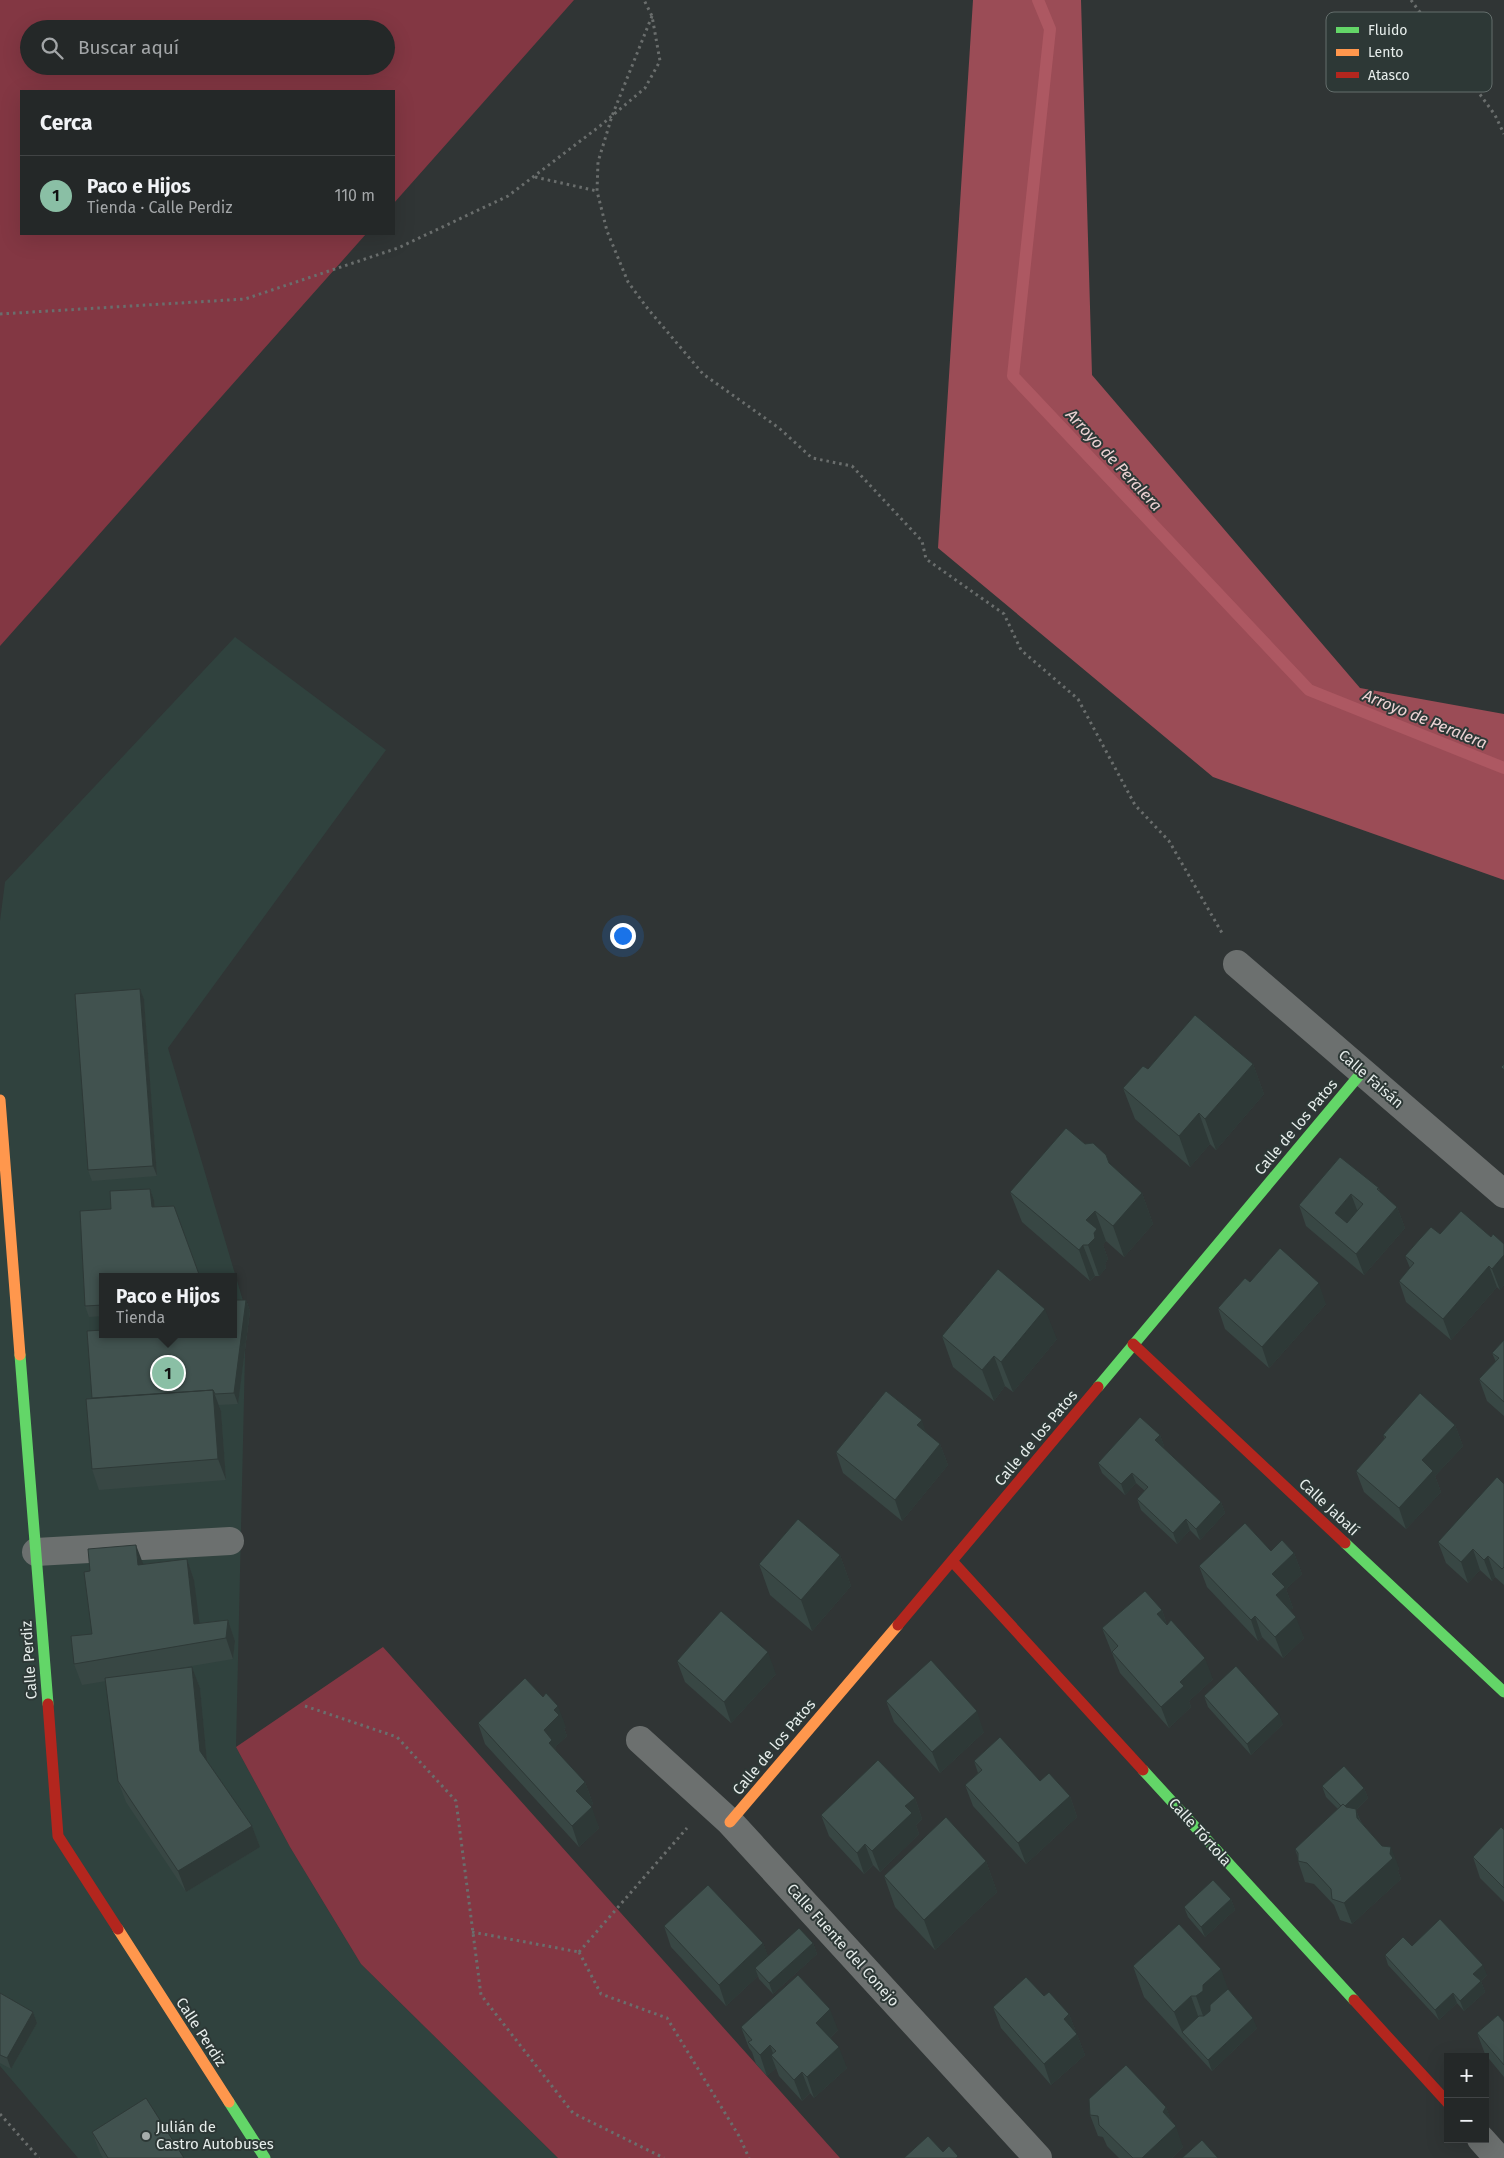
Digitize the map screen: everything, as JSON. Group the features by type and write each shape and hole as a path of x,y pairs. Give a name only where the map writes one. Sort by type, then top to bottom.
{"street":[{"name":"Calle Faisán","path":"1237,964 1504,1194"},
{"name":"Calle de los Patos","path":"730,1822 952,1561 1362,1072"},
{"name":"Calle Perdiz","path":"0,1100 58,1836 264,2158"},
{"name":"Calle Jabalí","path":"1133,1344 1504,1692"},
{"path":"36,1552 230,1541"},
{"name":"Calle Tórtola","path":"952,1561 1444,2099"},
{"name":"Calle Fuente del Conejo","path":"640,1740 730,1822 1038,2158"},
{"path":"1485,2143 1498,2158"}],"path":[{"path":"0,314 245,299 398,248 508,196 612,116 645,88 660,61 652,16 644,0"},
{"path":"1411,0 1420,12"},
{"path":"652,16 612,116 598,162 597,191 607,231 628,282 648,310 703,374 779,428 812,458 852,466 922,541 926,559 1004,614 1020,650 1078,699 1135,805 1169,841 1210,911 1237,964"},
{"path":"1478,92 1495,115 1504,134"},
{"path":"534,177 597,191"},
{"path":"305,1706 397,1737 456,1801 481,1995 573,2113 664,2158"},
{"path":"579,1952 710,1803"},
{"path":"472,1932 579,1952"},
{"path":"579,1952 601,1994 667,2018 740,2136 749,2158"},
{"path":"0,2114 39,2158"}],"shaded area":[{"path":"0,0 574,0 395,202 395,90 20,90 20,235 365,235 0,646"},
{"path":"973,0 1081,0 1092,375 1360,688 1504,714 1504,880 1213,777 938,548"},
{"path":"235,637 386,750 168,1048 235,1273 99,1273 99,1338 237,1338 237,1281 246,1311 236,1747 290,1847 361,1964 558,2158 78,2158 0,2066 0,921 5,882"},
{"path":"383,1647 840,2158 558,2158 361,1964 290,1847 236,1747"}],"building":[{"path":"140,989 153,1166 88,1170 75,994"},
{"path":"1195,1015 1253,1064 1205,1119 1199,1113 1179,1136 1123,1088 1143,1066 1148,1069"},
{"path":"1066,1128 1085,1144 1093,1143 1106,1155 1109,1163 1142,1193 1113,1226 1095,1211 1086,1220 1097,1229 1094,1233 1095,1238 1088,1245 1083,1245 1079,1250 1010,1192"},
{"path":"1340,1157 1379,1188 1377,1189 1397,1207 1356,1254 1299,1205","holes":["1351,1194 1363,1204 1347,1223 1335,1213"]},
{"path":"150,1189 152,1207 174,1206 199,1273 99,1273 99,1305 85,1306 80,1211 111,1209 110,1191"},
{"path":"1461,1211 1491,1237 1493,1234 1504,1244 1504,1255 1492,1269 1489,1266 1443,1319 1399,1281 1414,1263 1405,1256 1419,1240 1431,1227 1440,1234"},
{"path":"1280,1248 1319,1283 1262,1347 1218,1308 1245,1278 1250,1282"},
{"path":"998,1269 1045,1309 1001,1362 994,1356 982,1370 942,1336"},
{"path":"237,1300 246,1300 234,1393 215,1394 213,1390 92,1398 87,1331 99,1330 99,1338 237,1338"},
{"path":"1504,1340 1504,1402 1479,1379 1499,1358 1492,1353"},
{"path":"213,1390 218,1459 92,1469 86,1399"},
{"path":"886,1391 922,1420 917,1425 940,1444 895,1500 836,1452"},
{"path":"1420,1393 1455,1425 1422,1460 1433,1471 1399,1508 1356,1471 1386,1437 1383,1435"},
{"path":"1140,1417 1160,1435 1155,1440 1221,1502 1196,1529 1186,1519 1173,1533 1137,1499 1148,1487 1132,1473 1121,1484 1098,1463"},
{"path":"1497,1477 1504,1484 1504,1567 1502,1569 1488,1556 1484,1560 1473,1549 1461,1562 1438,1542"},
{"path":"798,1519 840,1555 801,1600 759,1564"},
{"path":"1245,1523 1271,1551 1282,1540 1294,1553 1272,1574 1285,1587 1276,1595 1296,1617 1275,1637 1255,1616 1251,1620 1199,1566"},
{"path":"136,1545 138,1565 187,1559 194,1624 228,1620 226,1638 74,1664 71,1636 92,1634 84,1572 90,1571 88,1549"},
{"path":"1145,1591 1162,1610 1157,1614 1167,1625 1171,1620 1205,1658 1180,1682 1184,1686 1161,1707 1112,1652 1118,1646 1102,1628"},
{"path":"721,1611 768,1652 724,1702 677,1661"},
{"path":"931,1660 977,1711 932,1752 886,1701"},
{"path":"1236,1666 1279,1714 1247,1744 1204,1696"},
{"path":"192,1667 200,1751 252,1826 178,1871 118,1781 105,1678"},
{"path":"525,1678 543,1697 546,1693 558,1706 554,1710 559,1715 544,1730 552,1740 549,1743 585,1782 576,1791 592,1807 572,1826 478,1723"},
{"path":"1000,1737 1040,1781 1049,1773 1070,1796 1018,1843 965,1785 982,1770 974,1761"},
{"path":"878,1760 915,1798 905,1806 912,1813 872,1851 865,1844 857,1853 821,1815"},
{"path":"1344,1766 1364,1788 1345,1806 1343,1804 1341,1806 1322,1786"},
{"path":"1343,1804 1346,1807 1356,1809 1357,1818 1382,1846 1391,1847 1390,1854 1393,1858 1344,1903 1332,1899 1331,1889 1307,1863 1298,1861 1298,1853 1295,1849"},
{"path":"946,1817 986,1861 924,1920 884,1876"},
{"path":"1501,1827 1504,1830 1504,1888 1473,1857"},
{"path":"1213,1880 1231,1899 1201,1927 1184,1907"},
{"path":"708,1885 763,1943 719,1985 664,1926"},
{"path":"1440,1919 1483,1965 1473,1974 1481,1981 1460,2001 1453,1993 1435,2010 1385,1955 1403,1937 1412,1946"},
{"path":"1179,1924 1221,1969 1203,1985 1203,1991 1196,1996 1191,1996 1174,2012 1133,1966"},
{"path":"799,1928 813,1943 769,1983 755,1968"},
{"path":"798,1975 830,2009 816,2023 839,2047 807,2077 802,2072 794,2080 771,2055 776,2051 770,2045 760,2055 748,2042 752,2040 741,2027"},
{"path":"1026,1977 1044,1996 1049,1992 1069,2014 1064,2019 1077,2034 1044,2064 993,2007"},
{"path":"1228,1989 1253,2018 1208,2060 1182,2032 1199,2016 1204,2016 1210,2011 1210,2005"},
{"path":"0,1993 33,2012 7,2058 0,2055"},
{"path":"1498,2015 1504,2022 1504,2065 1477,2033"},
{"path":"1126,2065 1166,2107 1163,2112 1176,2126 1142,2158 1133,2158 1099,2125 1098,2116 1090,2115 1089,2099"},
{"path":"146,2098 184,2158 108,2158 92,2132"},
{"path":"928,2136 943,2152 949,2146 958,2156 956,2158 904,2158"},
{"path":"1202,2140 1218,2158 1182,2158"}],"waterway":[{"name":"Arroyo de Peralera","path":"1038,0 1050,29 1013,376 1309,690 1504,768"}],"traffic: fast":[{"path":"1098,1387 1362,1072"},
{"path":"20,1355 48,1704"},
{"path":"1345,1543 1504,1692"},
{"path":"1143,1770 1354,2000"},
{"path":"229,2102 265,2158"}],"traffic: slow":[{"path":"0,1100 20,1355"},
{"path":"730,1822 898,1625"},
{"path":"118,1929 229,2102"}],"traffic: jam":[{"path":"1133,1344 1345,1543"},
{"path":"898,1625 1098,1387"},
{"path":"952,1561 1143,1770"},
{"path":"48,1704 58,1836 118,1929"},
{"path":"1354,2000 1444,2099"}],"place":[{"name":"Paco e Hijos","path":"168,1373"},
{"name":"Julián de Castro Autobuses","path":"146,2136"}]}
